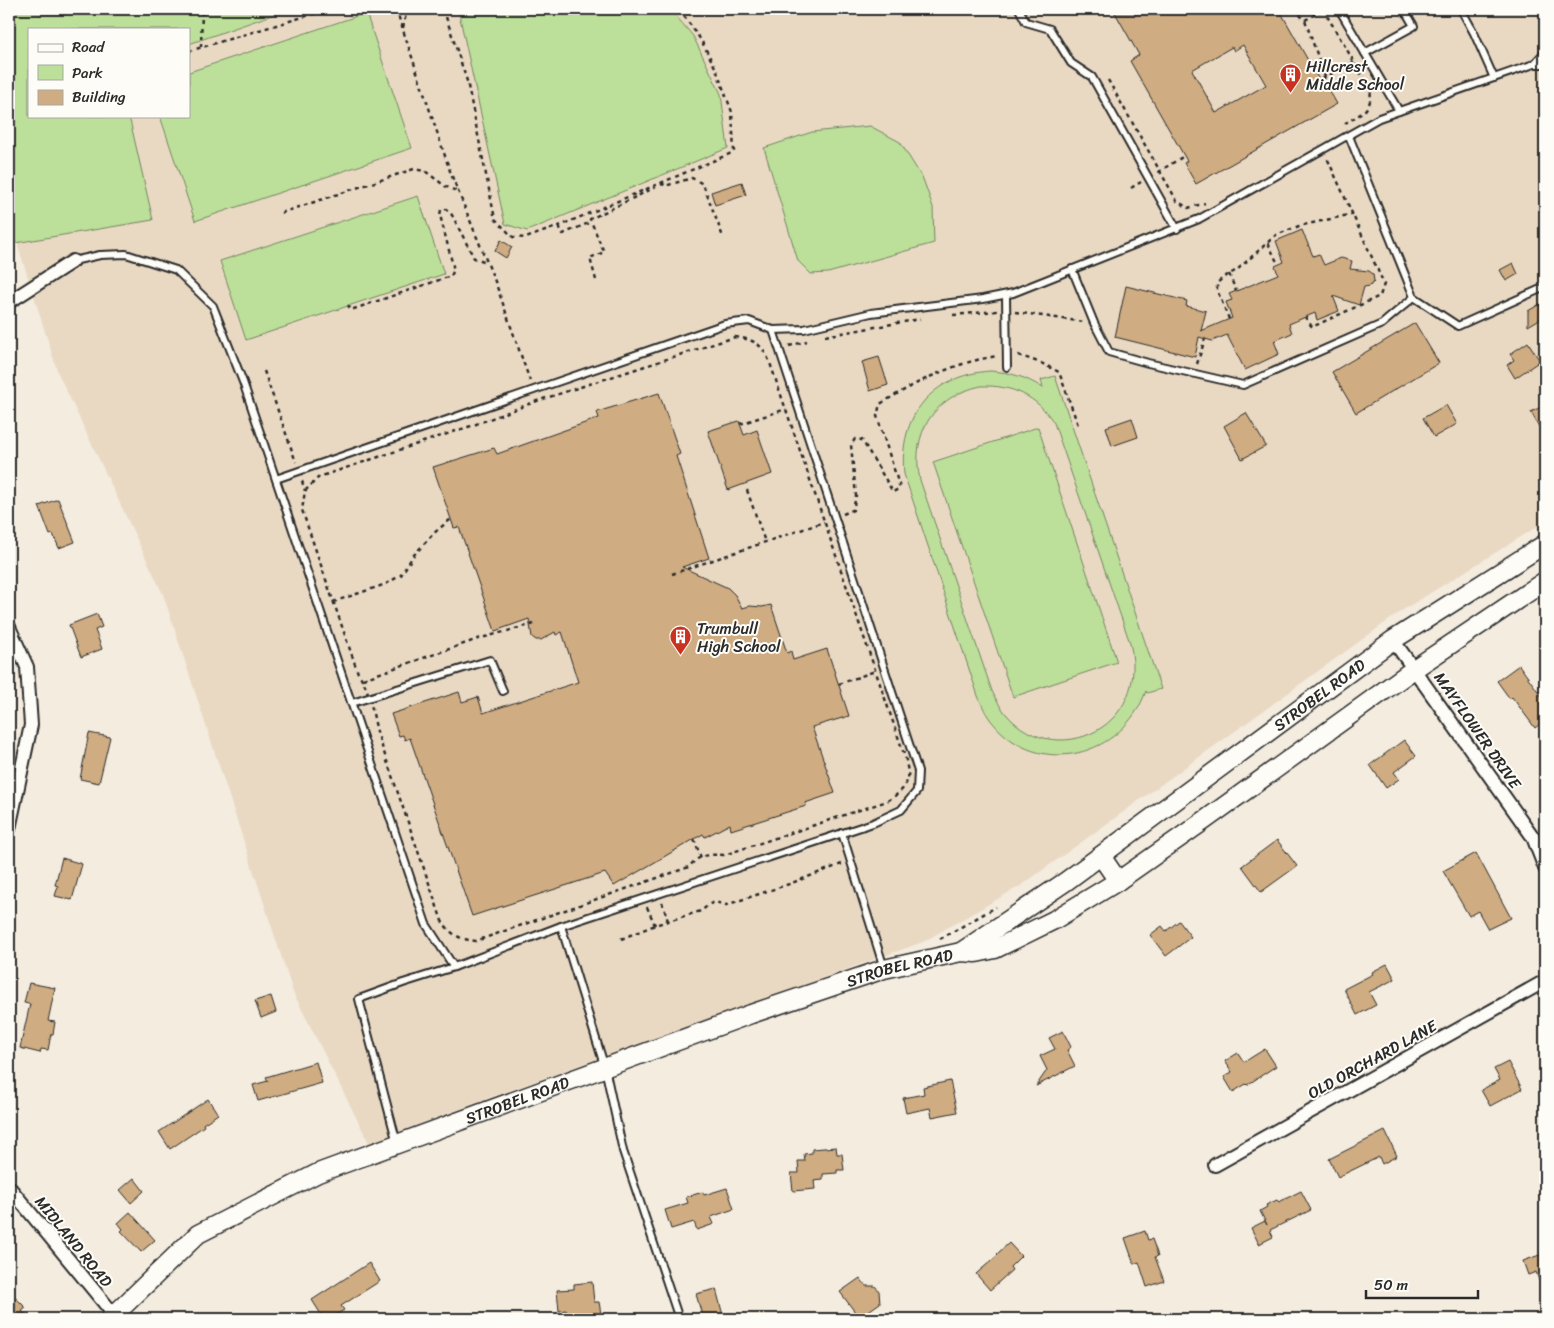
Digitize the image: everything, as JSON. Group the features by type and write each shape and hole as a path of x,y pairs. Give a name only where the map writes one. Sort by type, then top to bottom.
{"street":[{"path":"9,302 73,261"},
{"name":"STROBEL ROAD","path":"961,952 1101,856 1393,640 1545,544"},
{"name":"STROBEL ROAD","path":"112,1317 198,1234 318,1172 751,1014 884,969 961,952 976,953 995,949 1054,920 1118,881 1414,669 1545,581"},
{"path":"9,627 27,667 31,725 9,829"},
{"name":"MAYFLOWER DRIVE","path":"1393,640 1533,837 1545,868"},
{"path":"1101,856 1118,881"},
{"name":"OLD ORCHARD LANE","path":"1215,1165 1545,981"},
{"name":"MIDLAND ROAD","path":"9,1187 112,1317"}],"lane":[{"path":"1018,9 1026,22 1050,29 1071,63 1092,78 1177,229"},
{"path":"1339,9 1399,111"},
{"path":"1365,53 1414,26 1404,9"},
{"path":"1461,9 1474,32 1494,78"},
{"path":"1534,64 1545,52"},
{"path":"276,479 725,324 749,321 773,330 804,330 872,314 1006,295 1072,270 1112,252 1199,220 1379,118 1534,64 1545,64"},
{"path":"1349,136 1414,297 1458,326 1545,287"},
{"path":"73,261 100,254 135,256 176,270 213,306 243,382 426,924 454,967"},
{"path":"1072,270 1094,323 1109,352 1243,385 1382,324 1414,297"},
{"path":"1006,295 1007,367"},
{"path":"397,1143 360,999 403,982 454,967 561,926 873,823 901,810 917,791 918,771 773,330"},
{"path":"352,704 368,697 490,660 503,691"},
{"path":"842,833 884,969"},
{"path":"561,926 605,1068 623,1151 679,1319"}],"path":[{"path":"201,46 202,9"},
{"path":"190,51 330,9"},
{"path":"396,9 450,174 487,262 537,401"},
{"path":"403,30 407,9"},
{"path":"446,9 446,17 468,81 495,219 512,237 526,238 559,226 734,152 732,112 716,69 701,40 679,9"},
{"path":"1294,9 1306,20 1324,78 1354,62"},
{"path":"1306,20 1323,9 1370,89 1372,98 1366,112 1336,128"},
{"path":"1092,78 1107,79 1177,200 1188,208 1207,202"},
{"path":"1305,317 1312,327 1380,296 1384,284 1328,160"},
{"path":"281,213 414,169 426,171 445,186 458,192"},
{"path":"596,280 590,258 604,252 590,219 663,184 665,186 692,178 703,184 723,237"},
{"path":"348,305 351,310 451,276 454,270 440,215 442,210 446,209 452,215 474,258 487,262"},
{"path":"1229,319 1217,290 1217,283 1228,274 1237,270 1276,235 1299,226 1353,214"},
{"path":"559,226 563,234 591,222"},
{"path":"1268,243 1278,264"},
{"path":"1228,274 1236,291"},
{"path":"264,371 305,492 302,510 358,673 362,679 378,735 442,921 450,932 462,939 476,941 689,867 694,860 711,854 724,855 887,801 898,795 903,788 908,776 906,760 770,364 762,347 750,339 735,337 537,401 471,426 319,477 305,492"},
{"path":"672,574 824,522 853,510 856,496 851,446 855,439 862,440 893,492 900,488 877,416 880,404 910,386 947,368 988,357 1014,354 1041,363 1058,372 1078,425"},
{"path":"740,424 786,409"},
{"path":"747,490 765,542"},
{"path":"333,602 386,584 401,575 418,550 451,519"},
{"path":"362,679 481,638 534,624"},
{"path":"839,684 875,671"},
{"path":"694,839 701,858"},
{"path":"621,939 662,923 701,911 715,902 726,904 851,862"},
{"path":"932,943 999,905"}],"shaded area":[{"path":"9,9 1545,9 1545,522 1403,610 1022,885 923,942 369,1143 293,992 163,594 58,373 9,217"}],"green space":[{"path":"9,9 289,9 190,44 190,28 28,28 28,118 129,118 153,220 9,244"},
{"path":"458,9 670,9 693,36 721,94 728,148 527,231 505,224"},
{"path":"366,13 412,148 195,221 161,118 190,118 190,72"},
{"path":"870,126 900,142 923,179 933,207 934,243 828,273 811,274 798,261 764,148 812,132"},
{"path":"418,196 444,274 246,340 220,261"},
{"path":"990,371 1004,373 1024,378 1043,388 1041,380 1055,376 1161,689 1147,693 1146,691 1135,714 1119,732 1100,745 1078,753 1056,755 1033,751 1012,740 988,717 978,696 904,474 904,453 907,434 913,417 923,402 936,390 951,381 969,374","holes":["981,386 1013,390 1032,399 1054,423 1130,643 1133,676 1124,703 1107,723 1085,736 1059,740 1033,734 1010,718 992,691 920,480 919,447 929,419 950,398"]},
{"path":"1038,427 1117,662 1013,697 933,462"}],"building":[{"name":"Hillcrest Middle School","path":"1113,9 1279,9 1322,85 1325,83 1337,104 1196,184 1184,163 1187,161 1130,61 1139,55","holes":["1243,45 1266,85 1216,113 1192,70 1232,47 1234,51"]},
{"path":"742,182 746,195 715,205 711,192"},
{"path":"1302,230 1313,256 1319,254 1324,265 1341,258 1352,261 1350,269 1369,271 1373,274 1374,281 1370,286 1364,287 1359,305 1333,296 1339,311 1317,320 1315,313 1289,324 1292,333 1274,341 1279,354 1245,370 1227,335 1212,341 1199,337 1195,357 1115,337 1126,286 1187,301 1186,306 1206,311 1201,331 1232,318 1226,302 1232,300 1229,294 1278,274 1275,266 1284,262 1276,241"},
{"path":"501,240 512,247 506,258 495,251"},
{"path":"1513,263 1518,274 1506,281 1500,270"},
{"path":"1540,304 1545,312 1545,316 1528,326 1528,311"},
{"path":"1415,323 1439,363 1356,413 1332,372"},
{"path":"1528,342 1540,361 1515,378 1507,365 1514,360 1510,354"},
{"path":"879,357 888,385 870,391 862,362"},
{"name":"Trumbull High School","path":"659,393 680,454 676,456 709,558 682,567 728,588 735,595 742,608 771,605 787,653 791,651 793,660 827,649 849,716 812,727 835,793 805,803 806,806 731,830 730,824 705,837 703,834 614,886 605,873 472,916 410,738 405,740 403,735 399,736 391,714 459,692 462,702 478,697 483,713 578,682 562,632 556,635 555,632 541,640 536,640 532,637 529,619 495,631 459,527 454,528 433,467 494,448 497,454 599,418 597,412"},
{"path":"1446,405 1457,424 1434,437 1423,418"},
{"path":"1545,405 1545,438 1531,412"},
{"path":"1246,413 1266,446 1242,459 1224,426"},
{"path":"1132,418 1138,437 1112,446 1106,427"},
{"path":"739,421 744,435 757,430 772,474 728,490 708,431"},
{"path":"58,499 75,542 59,548 53,534 50,535 39,506"},
{"path":"97,614 102,627 95,630 102,649 81,657 69,625"},
{"path":"1519,665 1545,701 1545,720 1535,728 1512,697 1510,699 1497,681"},
{"path":"89,733 110,737 99,783 80,779"},
{"path":"1404,740 1416,756 1394,772 1399,779 1386,788 1370,765"},
{"path":"1277,840 1297,866 1261,892 1242,866"},
{"path":"1476,853 1511,918 1488,929 1478,911 1469,916 1443,871"},
{"path":"62,858 82,864 72,900 55,896 58,886 55,885"},
{"path":"1179,921 1191,937 1166,956 1150,935 1162,926 1166,931"},
{"path":"1387,964 1395,979 1369,992 1376,1005 1357,1015 1344,989 1373,974 1372,972"},
{"path":"29,983 55,988 48,1021 55,1022 53,1034 51,1034 48,1050 41,1049 40,1053 20,1048 30,1004 24,1003"},
{"path":"271,996 276,1012 261,1018 255,1001"},
{"path":"1063,1031 1071,1047 1067,1050 1075,1066 1036,1086 1047,1070 1040,1056 1055,1049 1049,1038"},
{"path":"1265,1049 1276,1066 1233,1092 1224,1077 1232,1072 1225,1061 1238,1053 1244,1062"},
{"path":"316,1062 322,1083 258,1101 253,1085 268,1081 266,1077"},
{"path":"1508,1062 1522,1089 1490,1106 1481,1090 1500,1080 1494,1069"},
{"path":"950,1081 957,1112 932,1117 930,1108 906,1113 903,1098 924,1094 923,1087"},
{"path":"208,1099 218,1114 170,1149 159,1132"},
{"path":"1385,1131 1397,1156 1382,1164 1379,1157 1338,1177 1329,1159"},
{"path":"836,1147 837,1154 842,1154 844,1170 837,1170 837,1173 823,1174 823,1180 814,1181 815,1189 793,1191 791,1173 799,1173 798,1161 805,1161 804,1154 812,1153 812,1149"},
{"path":"134,1178 144,1191 131,1203 120,1190"},
{"path":"727,1188 734,1209 711,1217 714,1224 697,1230 694,1222 671,1229 665,1210 688,1203 686,1197 703,1192 704,1195"},
{"path":"1301,1191 1311,1210 1270,1230 1273,1237 1259,1244 1251,1228 1265,1221 1260,1211 1267,1207 1266,1205 1277,1200 1279,1202"},
{"path":"130,1212 155,1240 141,1252 121,1231 123,1229 118,1223"},
{"path":"1145,1231 1148,1240 1152,1239 1158,1256 1155,1257 1164,1281 1147,1287 1139,1262 1134,1264 1125,1238"},
{"path":"1009,1243 1021,1256 1010,1267 1012,1270 990,1290 976,1274"},
{"path":"1545,1253 1544,1294 1536,1272 1528,1275 1523,1261"},
{"path":"369,1263 380,1281 341,1306 344,1310 329,1319 324,1319 312,1300"},
{"path":"860,1278 866,1286 875,1286 879,1291 880,1303 860,1317 840,1292"},
{"path":"592,1282 594,1302 599,1302 601,1314 579,1316 579,1314 567,1315 566,1310 559,1311 557,1290 574,1289 574,1284"},
{"path":"716,1289 724,1319 703,1319 696,1294"},
{"path":"9,1296 12,1300 15,1297 26,1308 22,1311 29,1319 9,1319"}],"waterway":[{"path":"9,114 12,136"}],"place":[{"name":"Hillcrest Middle School","path":"1290,94"},
{"name":"Trumbull High School","path":"681,656"}]}
